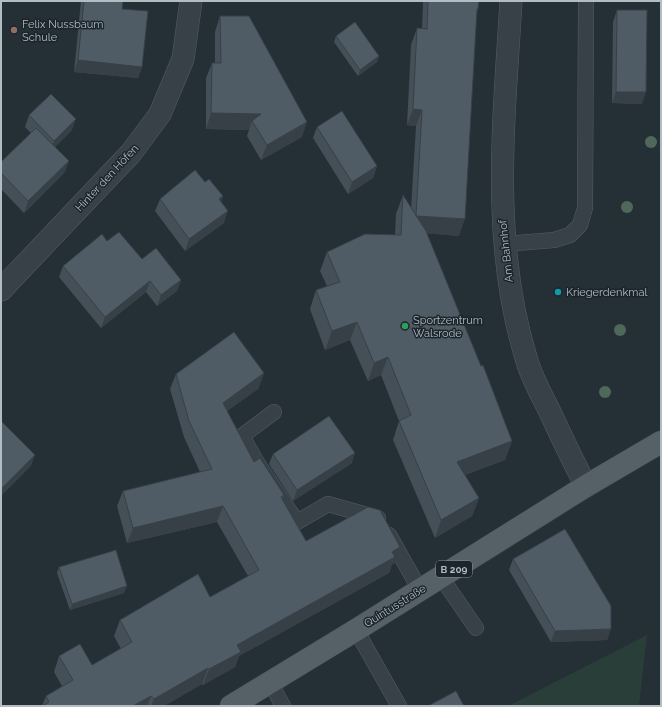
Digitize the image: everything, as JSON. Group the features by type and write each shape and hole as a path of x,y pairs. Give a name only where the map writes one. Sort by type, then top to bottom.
{"main road":[{"name":"Quintusstraße","path":"231,706 356,630 586,486 661,442"}],"street":[{"name":"Hinter den Höfen","path":"1,290 132,154 160,114 183,59 191,1"},
{"name":"Am Bahnhof","path":"511,1 502,158 504,244 511,299 527,362 542,398 586,486"}],"lane":[{"path":"504,244 554,240 570,235 580,225 585,208 586,1"},
{"path":"274,412 242,436 256,461 297,522 328,504 380,518 420,590"},
{"path":"441,577 476,628"},
{"path":"356,630 399,706"},
{"path":"270,682 283,706"}],"green space":[{"path":"647,635 639,706 508,706"}],"building":[{"path":"84,1 123,1 122,9 148,11 142,67 78,60"},
{"path":"428,1 479,1 477,9 465,219 416,216 422,110 413,109 417,28 427,29"},
{"path":"617,10 647,10 646,92 616,92"},
{"path":"220,16 249,16 307,122 267,145 252,121 261,114 211,113 212,63 221,63"},
{"path":"355,22 379,56 360,70 336,36"},
{"path":"51,94 76,119 54,141 29,115"},
{"path":"342,111 377,166 352,182 317,127"},
{"path":"36,128 69,161 28,201 1,173 1,162"},
{"path":"195,170 205,182 209,179 223,196 219,199 228,211 189,239 160,199"},
{"path":"403,195 426,231 481,366 483,365 512,441 457,462 479,498 441,520 399,421 411,415 388,357 374,363 357,322 332,331 316,290 340,282 327,252 365,234 401,235"},
{"path":"119,232 142,259 156,248 181,280 161,295 150,281 105,317 63,266 102,234 107,241"},
{"path":"234,332 264,373 223,403 254,462 260,458 284,495 281,497 306,541 368,507 380,510 400,547 392,552 395,557 237,645 241,652 209,669 208,668 154,699 151,696 133,706 43,706 49,702 46,696 73,680 59,656 80,644 92,665 132,642 120,620 198,574 210,597 259,570 223,506 133,528 123,491 212,469 189,421 176,374"},
{"path":"329,416 355,453 297,490 273,454"},
{"path":"1,421 35,455 1,489"},
{"path":"565,529 611,606 611,629 555,631 513,559"},
{"path":"116,550 127,586 72,604 59,567"},
{"path":"456,691 464,706 428,706"}],"place":[{"name":"Felix Nussbaum Schule","path":"14,30"},
{"name":"Kriegerdenkmal","path":"558,292"},
{"name":"Sportzentrum Walsrode","path":"405,326"}]}
